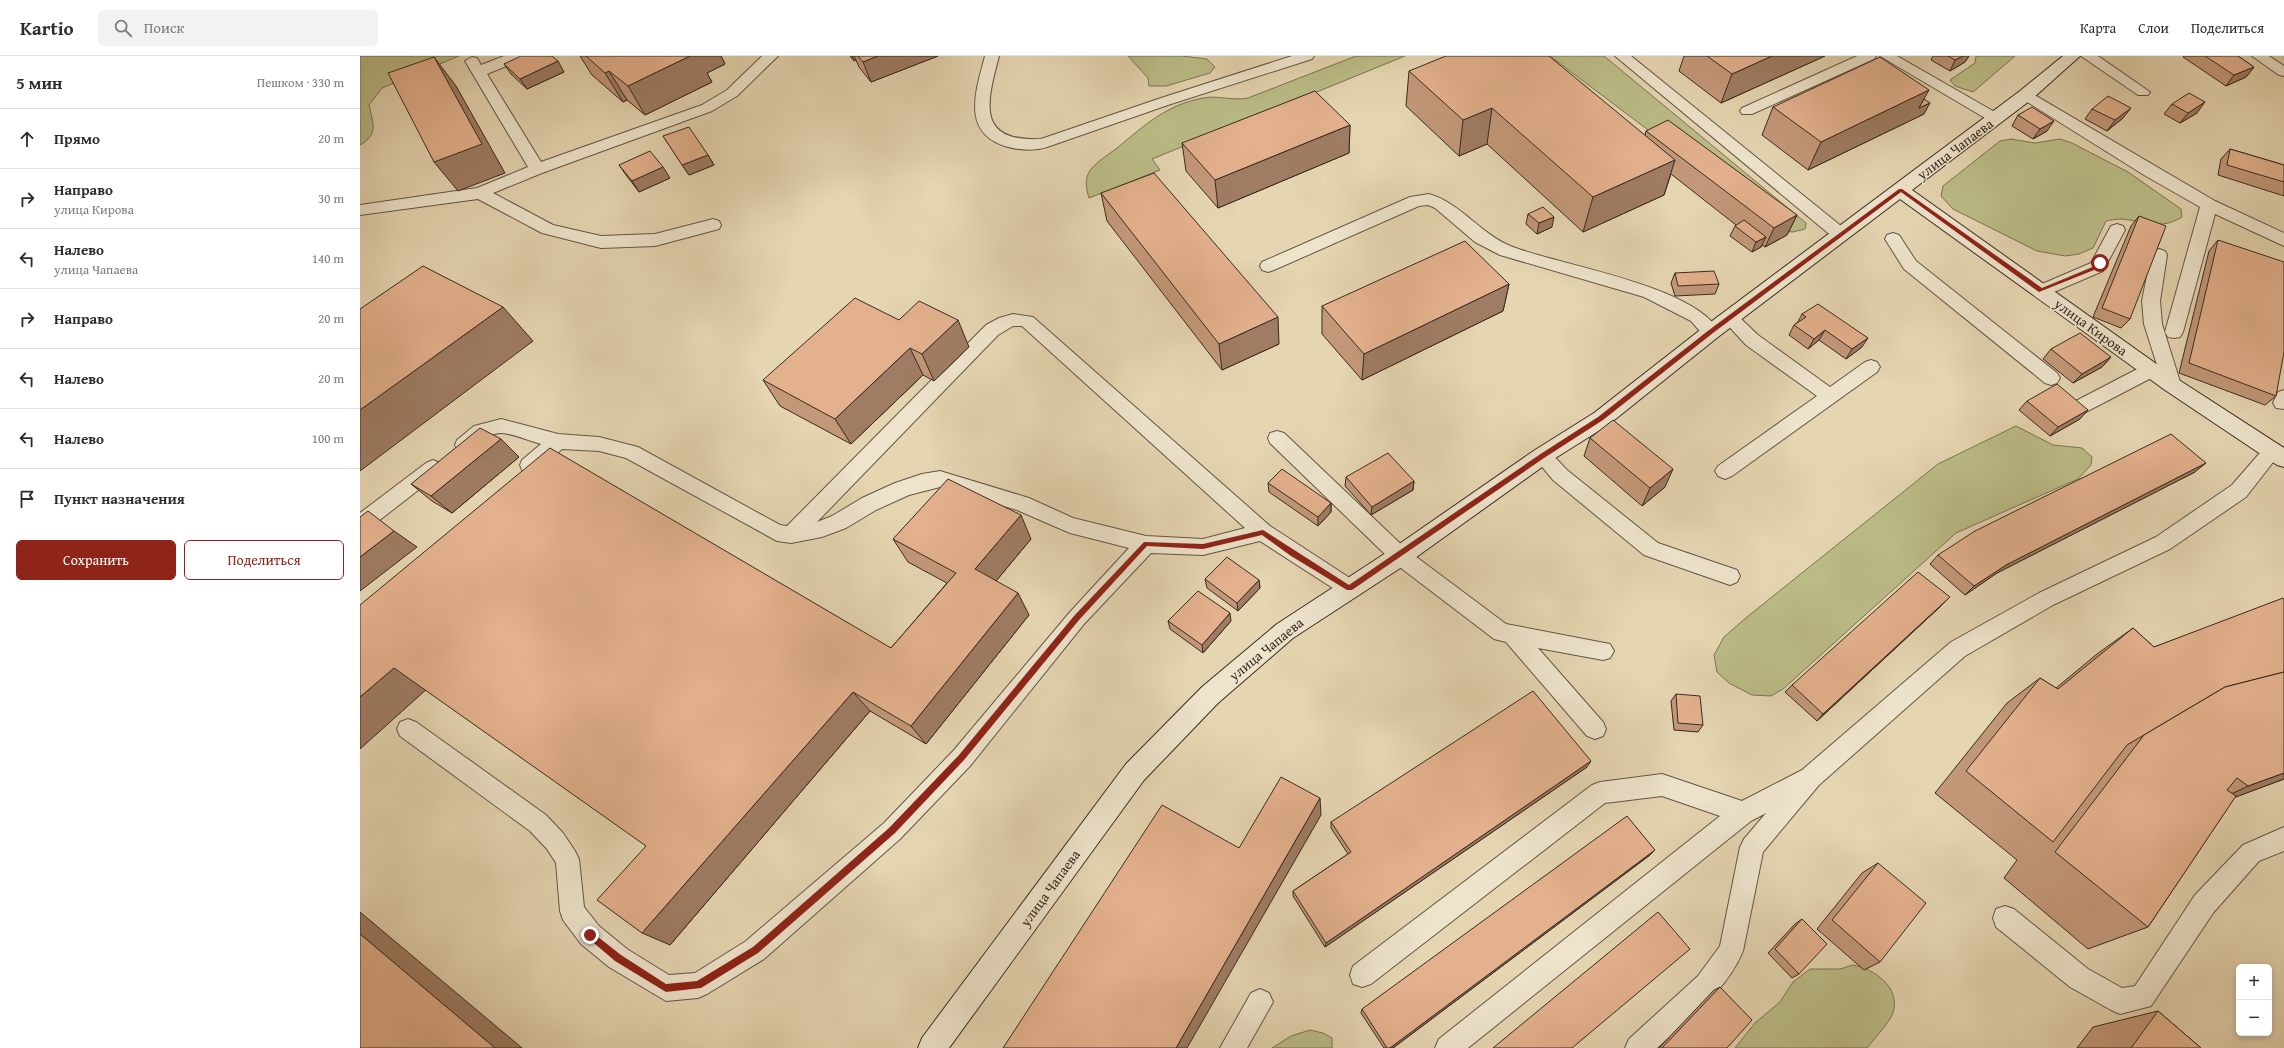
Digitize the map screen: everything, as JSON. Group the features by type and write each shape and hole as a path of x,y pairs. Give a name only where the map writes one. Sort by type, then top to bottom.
{"main road":[{"name":"улица Чапаева","path":"932,1048 1135,772 1210,695 1279,636 1400,556 1542,456 1601,419 1711,332 2026,95 2072,56"},
{"name":"улица Кирова","path":"1900,190 2172,385 2278,456"}],"lane":[{"path":"518,56 492,64 475,67 537,169"},
{"path":"360,210 480,193 537,169 707,108 732,92 754,70 771,56"},
{"path":"992,56 982,92 983,120 986,128 992,135 1007,143 1023,146 1042,144 1166,100 1307,56"},
{"path":"1622,56 1840,234"},
{"path":"1747,111 1869,56"},
{"path":"1887,56 1995,118"},
{"path":"2088,56 2143,92"},
{"path":"2259,56 2284,72"},
{"path":"2026,95 2149,171 2209,205 2284,240"},
{"path":"480,193 548,229 601,242 655,240 713,225"},
{"path":"1268,266 1416,201 1429,199 1441,204 1492,246 1650,293 1697,317 1711,332"},
{"path":"2174,332 2209,205"},
{"path":"2041,291 2097,267 2117,230"},
{"path":"1893,239 1901,254 1910,265 2051,378"},
{"path":"2158,255 2150,301 2153,324 2172,385"},
{"path":"791,535 992,330 1003,323 1017,318 1027,321 1263,532 1294,554 1350,588"},
{"path":"1730,318 1752,340 1828,395"},
{"path":"1725,471 1743,460 1828,395 1871,366"},
{"path":"2076,409 2151,370"},
{"path":"360,524 481,431 501,426 558,441 599,444 631,452 777,533 791,535 822,529 839,522 869,504 902,489 922,482 940,480 1022,504 1070,525 1146,544 1203,547 1263,532"},
{"path":"1277,438 1400,556 1501,632 1603,651"},
{"path":"516,476 558,441"},
{"path":"1542,456 1560,475 1651,550 1730,576"},
{"path":"1638,1048 1707,985 1731,951 1752,847 1811,777 1958,649 2046,599 2163,543 2239,491 2278,456"},
{"path":"408,729 538,822 555,841 567,859 572,911 590,935 618,958 666,988 698,985 756,950 892,830 962,758 1077,618 1146,544"},
{"path":"1512,634 1595,729"},
{"path":"1448,1048 1743,813 1811,777"},
{"path":"1362,974 1600,793 1662,785 1743,813"},
{"path":"2005,918 2079,978 2120,1001 2142,997 2204,904 2251,853 2284,838"},
{"path":"1233,1048 1260,1002"}],"green space":[{"path":"360,56 459,56 382,88 369,105 373,123 372,133 366,141 360,145"},
{"path":"1128,56 1182,56 1207,59 1215,67 1210,73 1166,86 1149,86 1148,78"},
{"path":"1356,56 1405,56 1152,159 1160,170 1089,198 1086,187 1086,179 1091,169 1100,160 1147,124 1167,111 1190,101 1209,97 1236,99 1248,98"},
{"path":"1550,56 1604,56 1806,223 1805,229 1793,232 1782,231"},
{"path":"1976,56 2015,56 1973,92 1955,86 1950,80 1975,63"},
{"path":"2011,139 2035,143 2060,139 2072,143 2128,172 2181,209 2182,217 2166,224 2152,224 2121,219 2106,221 2093,248 2079,254 2065,256 2037,251 1953,209 1941,196 1943,186 2000,141"},
{"path":"2016,426 2053,445 2082,448 2092,457 2091,465 2078,479 1956,533 1783,689 1771,696 1752,695 1729,683 1717,672 1714,655 1724,637 1747,617 1938,464"},
{"path":"1853,965 1861,967 1877,975 1889,987 1893,995 1893,1013 1885,1026 1867,1048 1735,1048 1755,1023 1780,1002 1793,982 1810,969 1840,969"},
{"path":"1310,1030 1323,1033 1332,1038 1332,1048 1272,1048 1291,1036"}],"building":[{"path":"521,56 552,56 558,61 520,79 504,64"},
{"path":"586,56 690,56 628,86 609,71 605,73"},
{"path":"858,56 878,56 863,62"},
{"path":"1446,56 1549,56 1675,160 1593,197 1492,108 1463,120 1409,71"},
{"path":"1707,56 1772,56 1732,74"},
{"path":"1948,56 1963,56 1955,60"},
{"path":"2205,56 2238,56 2254,67 2234,75"},
{"path":"434,57 482,144 434,162 388,73"},
{"path":"1880,57 1929,90 1821,142 1773,107"},
{"path":"1315,91 1350,125 1215,180 1182,143"},
{"path":"2189,93 2205,102 2188,113 2172,104"},
{"path":"2108,96 2131,108 2115,120 2092,109"},
{"path":"1924,99 1930,103 1919,108"},
{"path":"2032,107 2054,121 2040,129 2018,115"},
{"path":"1668,120 1797,215 1774,228 1646,131"},
{"path":"689,127 708,155 682,165 663,136"},
{"path":"2230,149 2284,165 2284,182 2227,165"},
{"path":"650,151 663,167 632,181 619,165"},
{"path":"1154,173 1278,317 1219,344 1101,193"},
{"path":"1543,207 1554,217 1539,223 1528,214"},
{"path":"2139,216 2166,226 2130,319 2102,308"},
{"path":"1744,220 1766,237 1756,242 1735,226"},
{"path":"2218,240 2284,262 2284,352 2276,396 2189,363"},
{"path":"1465,241 1509,284 1364,354 1322,306"},
{"path":"423,266 503,307 360,410 360,309"},
{"path":"1714,271 1719,284 1678,286 1675,273"},
{"path":"855,298 899,320 919,301 958,320 922,354 910,348 835,419 763,380"},
{"path":"1818,304 1868,338 1852,349 1825,330 1814,339 1794,325 1806,317 1802,314"},
{"path":"2080,333 2111,357 2082,374 2051,349"},
{"path":"2057,384 2088,410 2058,427 2027,401"},
{"path":"1613,420 1673,469 1650,488 1590,438"},
{"path":"480,428 501,439 431,496 411,484"},
{"path":"2171,434 2206,463 2006,565 1974,586 1938,555 1975,531"},
{"path":"550,448 891,648 956,573 893,539 948,479 1021,515 975,569 1018,593 911,726 853,692 642,933 597,900 646,846 394,668 360,697 360,605"},
{"path":"1388,453 1414,481 1372,507 1346,477"},
{"path":"1282,469 1331,503 1318,517 1268,483"},
{"path":"368,511 394,531 360,557 360,517"},
{"path":"1227,557 1259,580 1237,603 1205,579"},
{"path":"1918,572 1950,597 1823,714 1792,685"},
{"path":"1198,591 1230,613 1202,645 1168,621"},
{"path":"2283,598 2284,672 2225,687 2127,745 2053,842 1966,771 2040,678 2058,689 2133,628 2154,647"},
{"path":"2284,672 2284,773 2248,786 2237,778 2227,790 2236,796 2148,927 2055,852 2144,735 2225,687"},
{"path":"1533,691 1591,761 1326,943 1293,891 1351,852 1331,822"},
{"path":"1676,694 1700,696 1703,725 1678,723"},
{"path":"1281,777 1320,798 1176,1048 1003,1048 1162,805 1239,848"},
{"path":"1627,816 1655,850 1390,1048 1387,1048 1362,1009"},
{"path":"1878,863 1926,903 1880,962 1832,920"},
{"path":"1658,912 1690,949 1572,1048 1493,1048"},
{"path":"1802,919 1827,944 1799,974 1775,949"},
{"path":"360,934 495,1048 360,1048"},
{"path":"1720,987 1752,1020 1727,1048 1662,1048"},
{"path":"2158,1011 2201,1048 2131,1048"}],"route":[{"path":"590,935 618,958 666,988 698,985 756,950 840,878 892,830 962,758 1077,618 1146,544 1203,547 1263,532 1294,554 1350,588 1400,556 1542,456 1601,419 1711,332 1900,190 2041,291 2097,267 2100,263"}]}
